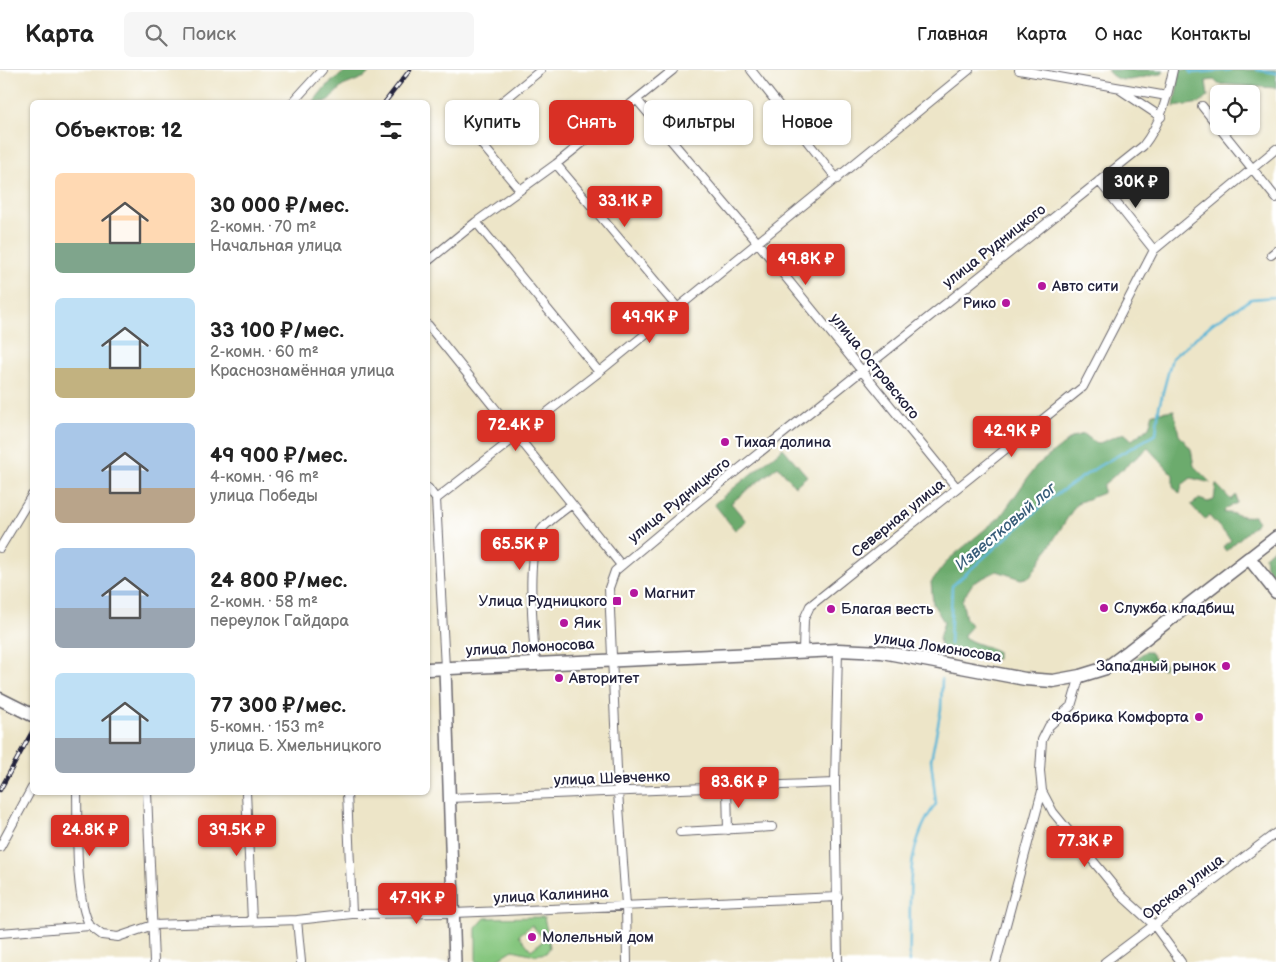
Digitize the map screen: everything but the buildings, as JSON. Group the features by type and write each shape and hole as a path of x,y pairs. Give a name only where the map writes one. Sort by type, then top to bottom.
{"main road":[{"name":"улица Ломоносова","path":"430,669 838,650 882,652 1025,679 1053,681 1080,676 1106,668 1249,558"},
{"path":"1249,558 1276,592"},
{"path":"0,699 30,714"}],"street":[{"path":"295,100 322,70"},
{"path":"520,190 469,129 541,70"},
{"path":"430,259 476,222 556,164 674,70"},
{"path":"751,70 837,180"},
{"path":"436,499 599,372 677,307 837,180 969,70"},
{"path":"1019,70 1168,96"},
{"name":"улица Рудницкого","path":"626,962 626,905 611,660 609,588 615,571 860,371 1143,146 1155,131 1161,117 1174,70"},
{"path":"1117,88 1161,117"},
{"name":"улица Островского","path":"637,100 758,243 860,371 957,488"},
{"path":"1202,106 1276,198"},
{"path":"1099,181 1154,250 1276,150"},
{"path":"556,164 677,307"},
{"path":"476,222 599,372"},
{"name":"Северная улица","path":"803,651 804,619 810,606 1083,387 1154,250"},
{"path":"430,327 621,565"},
{"path":"430,491 436,499 445,668 455,962"},
{"path":"0,548 30,498"},
{"path":"535,663 531,570 534,542 542,529 572,504"},
{"name":"улица Ломоносова","path":"1249,558 1276,537"},
{"path":"838,650 835,784 838,962"},
{"path":"1080,676 1071,706 1048,726 1042,740 1040,771 1042,790 1053,812 1121,895 1154,925 1182,962"},
{"name":"улица Шевченко","path":"449,798 835,784"},
{"path":"727,788 728,830"},
{"path":"996,962 1042,790"},
{"path":"0,847 30,792"},
{"path":"77,795 80,872 84,915 90,926"},
{"path":"147,795 154,962"},
{"path":"246,795 252,921"},
{"path":"347,795 352,914"},
{"path":"680,832 772,827"},
{"name":"Орская улица","path":"1106,962 1276,833"},
{"name":"улица Калинина","path":"0,933 90,926 102,935 118,937 153,925 297,920 352,914 454,913 838,897"},
{"path":"297,920 301,962"}],"green space":[{"path":"347,70 372,70 365,77 343,86 328,100 315,100 326,86"},
{"path":"1107,70 1164,70 1162,74 1126,80 1112,76"},
{"path":"1180,70 1276,70 1276,88 1260,87 1260,85 1218,84 1214,80 1206,81 1208,96 1200,103 1174,107"},
{"path":"1174,410 1179,435 1191,449 1194,466 1211,483 1191,478 1182,485 1180,494 1173,486 1173,475 1148,448 1103,485 1103,493 1077,503 1030,577 1021,579 997,571 973,583 962,600 966,619 972,626 963,636 997,651 997,659 955,656 941,652 939,638 944,622 933,604 931,582 948,560 1001,516 1036,466 1073,437 1084,434 1097,444 1124,433 1132,440 1149,427 1153,413"},
{"path":"783,448 807,476 795,486 778,466 731,503 746,521 735,530 714,504"},
{"path":"1216,484 1231,500 1236,495 1237,503 1225,509 1224,513 1254,516 1258,522 1226,551 1223,547 1231,540 1209,516 1204,519 1191,505 1199,499 1208,502 1214,500"},
{"path":"1276,546 1276,568 1271,573 1266,566 1265,556"},
{"path":"1144,652 1150,652 1156,660 1165,664 1164,669 1144,664 1140,667 1135,660"},
{"path":"544,917 550,947 546,953 535,955 513,950 493,962 476,962 476,928 485,918","holes":["532,925 544,940 531,950 519,935"]}],"waterway":[{"path":"1190,70 1191,73 1230,70"},
{"path":"1257,70 1276,73"},
{"name":"Известковый лог","path":"950,644 952,586 1051,498 1099,466 1156,434 1159,407 1172,358 1213,323 1251,299 1276,297"},
{"name":"Известковый лог","path":"909,962 910,880 913,861 917,841 925,822 936,804 931,760 941,709 942,679"}],"railway":[{"path":"387,100 410,70"},
{"path":"0,790 30,736"}],"place":[{"name":"Авто сити","path":"1042,286"},
{"name":"Рико","path":"1006,303"},
{"name":"Тихая долина","path":"725,442"},
{"name":"Магнит","path":"634,593"},
{"name":"Улица Рудницкого","path":"617,601"},
{"name":"Служба кладбищ","path":"1104,608"},
{"name":"Благая весть","path":"831,609"},
{"name":"Яик","path":"564,623"},
{"name":"Западный рынок","path":"1226,666"},
{"name":"Авторитет","path":"559,678"},
{"name":"Фабрика Комфорта","path":"1199,717"},
{"name":"Молельный дом","path":"532,937"}]}
